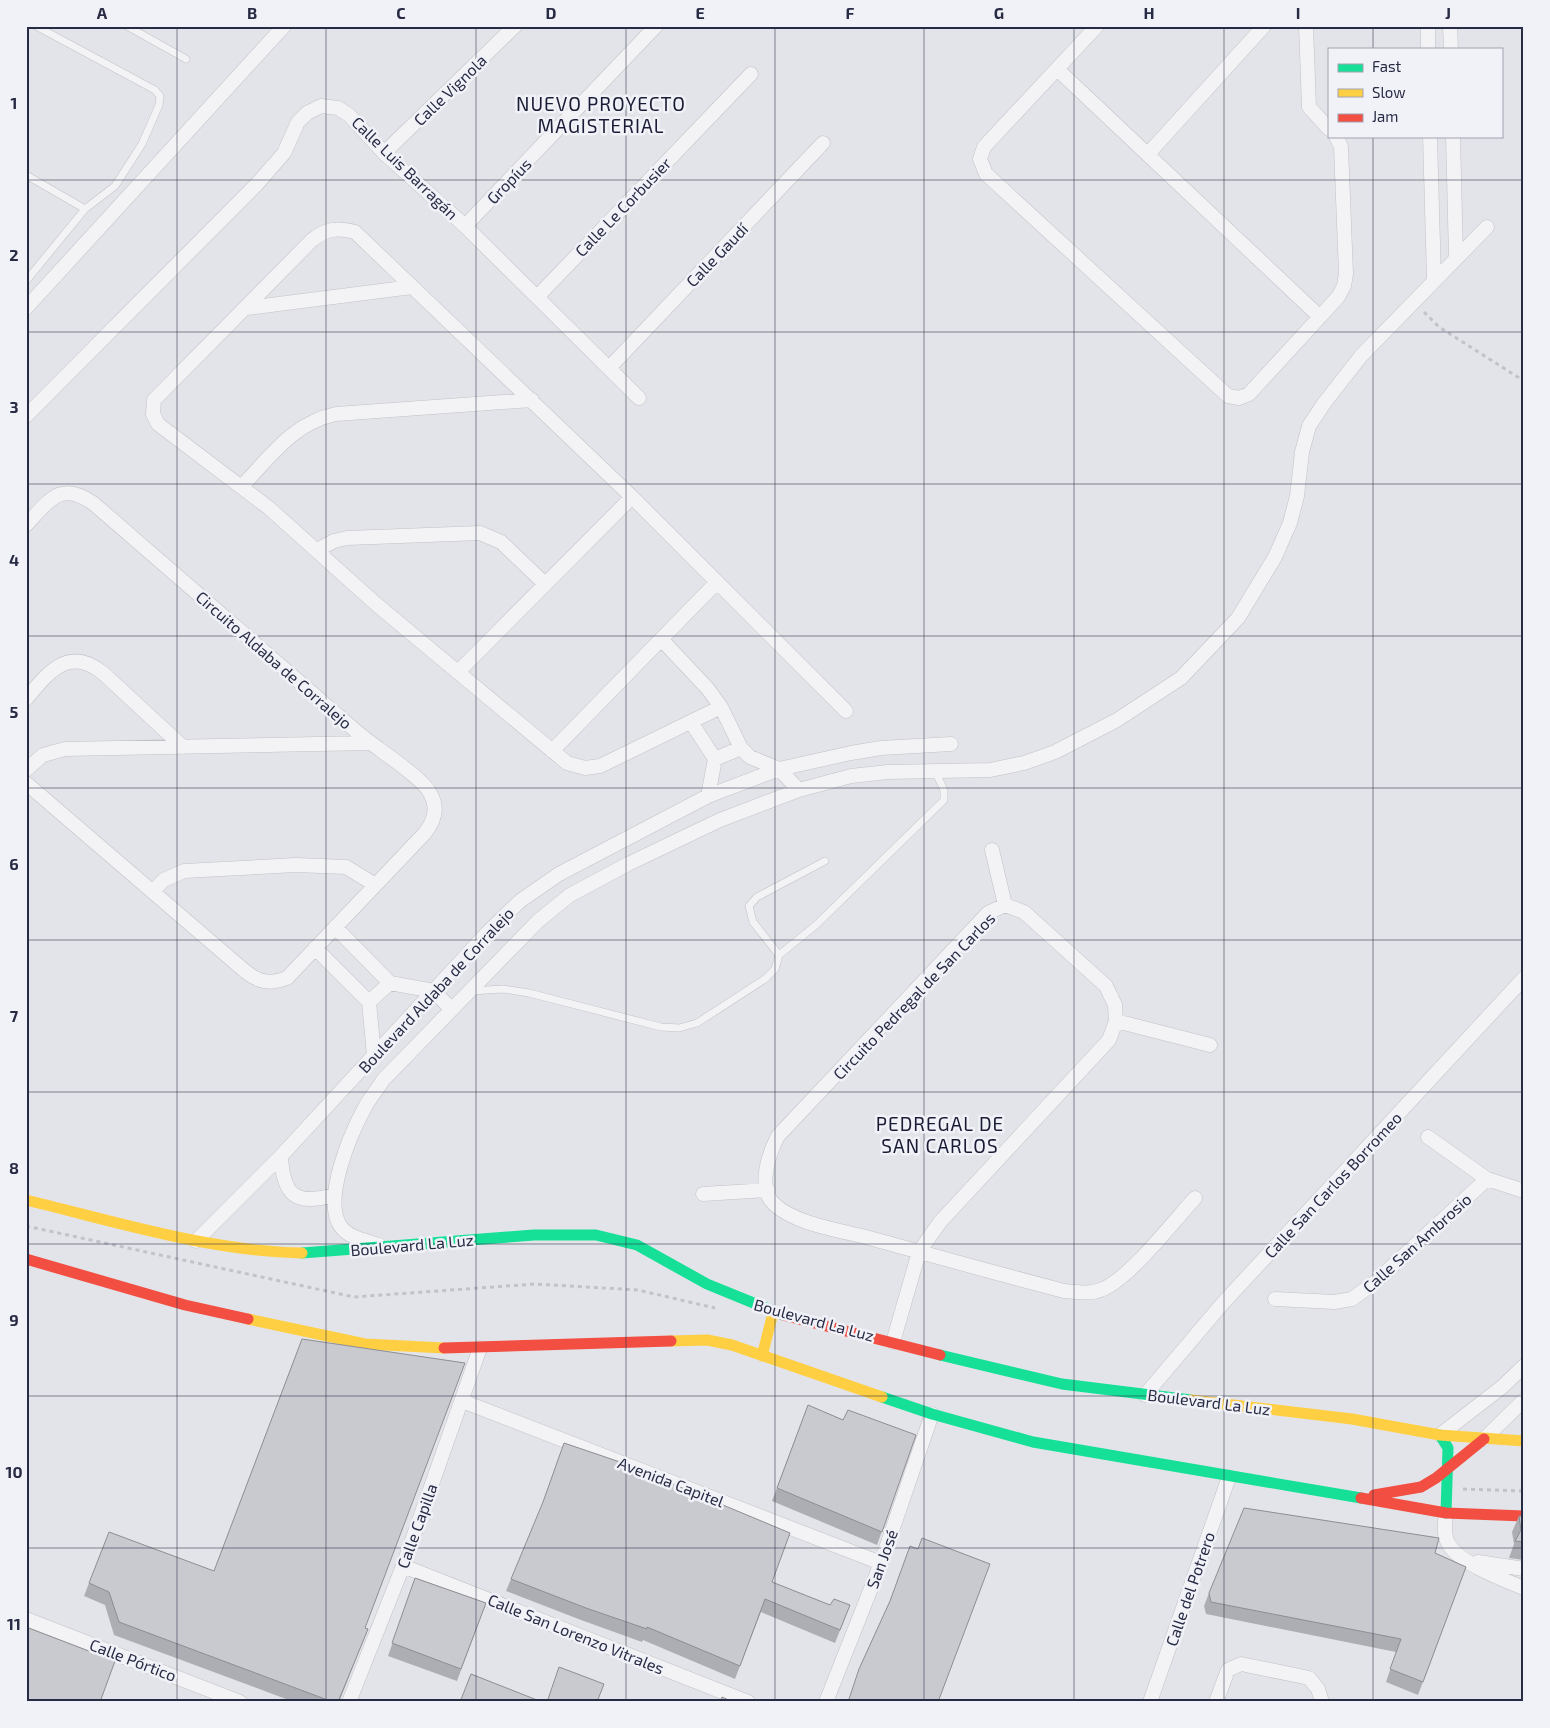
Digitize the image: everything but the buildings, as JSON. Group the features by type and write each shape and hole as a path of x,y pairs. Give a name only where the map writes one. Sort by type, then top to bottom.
{"main road":[{"name":"Boulevard La Luz","path":"26,1200 196,1241 255,1250 295,1253 534,1235 596,1235 637,1245 707,1284 773,1313 893,1342 973,1364 1062,1384 1352,1420 1440,1435 1524,1441"},
{"path":"26,1259 186,1305 320,1336 365,1344 418,1348 480,1348 707,1340 732,1345 932,1414 1033,1442 1446,1513 1524,1516"},
{"path":"762,1356 773,1313"},
{"path":"1440,1435 1448,1448 1449,1467 1446,1513"},
{"path":"1353,1497 1421,1487 1436,1478 1484,1439"}],"street":[{"path":"26,308 284,26"},
{"name":"Calle Vignola","path":"384,153 515,26"},
{"name":"Gropíus","path":"466,226 656,26"},
{"path":"1097,26 984,147 980,159 986,174 1228,396 1238,398 1249,394 1338,297 1344,286 1346,274 1341,147 1337,138"},
{"path":"1148,154 1264,26"},
{"path":"1306,26 1309,107 1328,128"},
{"path":"1428,26 1428,48"},
{"path":"1450,26 1451,48"},
{"path":"1057,69 1320,316"},
{"name":"Calle Le Corbusier","path":"538,296 751,74"},
{"name":"Calle Luis Barragán","path":"26,416 257,184 284,153 298,122 307,113 322,106 338,108 349,115 384,153 466,226 610,367 639,398"},
{"path":"1430,138 1434,280"},
{"path":"1453,138 1456,257"},
{"name":"Calle Gaudí","path":"610,367 823,143"},
{"name":"Boulevard Aldaba de Corralejo","path":"384,1247 354,1236 342,1228 335,1216 334,1195 347,1148 364,1108 383,1080 538,920 570,895 720,820 800,790 851,776 888,772 990,770 1024,763 1055,752 1117,720 1181,678 1238,618 1276,556 1290,523 1297,496 1302,452 1309,426 1361,356 1413,300 1487,227"},
{"path":"721,707 600,766 575,767 552,751 459,671 376,604 318,550 242,486 158,424 153,414 154,400 247,308 312,240 322,232 333,229 355,232 632,496 846,711"},
{"path":"247,308 412,287"},
{"path":"242,486 292,434 304,424 319,418 336,414 532,400"},
{"name":"Circuito Aldaba de Corralejo","path":"26,525 51,499 73,492 82,496 370,743 427,788 435,804 435,814 432,824 424,834 374,884 287,978 268,983 256,980 26,783"},
{"path":"459,671 632,496"},
{"path":"318,550 334,541 347,538 480,533 501,542 545,584"},
{"path":"552,751 717,582"},
{"path":"662,640 708,688 721,707 741,748 750,757 779,769 800,790"},
{"path":"26,699 49,672 61,664 84,662 103,673 184,747"},
{"path":"691,722 714,759 708,796"},
{"path":"26,770 43,755 57,750 370,743"},
{"name":"Boulevard Aldaba de Corralejo","path":"196,1241 281,1156 434,992 487,932 520,901 559,874 708,796 779,769 881,748 951,744"},
{"path":"714,759 741,748"},
{"path":"992,850 1005,905"},
{"path":"153,891 171,875 184,871 288,866 346,867 374,884"},
{"name":"Circuito Pedregal de San Carlos","path":"768,1190 769,1153 778,1136 988,913 1005,905 1024,912 1106,986 1115,1005 1116,1021"},
{"path":"334,928 390,984 434,992 451,1009"},
{"path":"315,948 370,1002 374,1055"},
{"name":"Calle San Carlos Borromeo","path":"1145,1395 1223,1303 1524,978"},
{"path":"370,1002 390,984"},
{"path":"893,1342 919,1252 940,1222 970,1188 1109,1040 1116,1021 1210,1045"},
{"path":"1428,1137 1487,1179 1524,1191"},
{"path":"281,1156 284,1185 290,1193 310,1201 334,1195"},
{"name":"Calle San Ambrosio","path":"1275,1299 1334,1302 1345,1301 1357,1296 1374,1283 1487,1179"},
{"path":"704,1194 768,1190 772,1203 802,1220 1064,1291 1088,1294 1106,1288 1129,1270 1195,1198"},
{"name":"Calle Capilla","path":"349,1702 403,1566 480,1348"},
{"path":"1440,1435 1502,1387 1524,1366"},
{"path":"1484,1439 1522,1401 1502,1387"},
{"name":"Avenida Capitel","path":"462,1401 881,1563"},
{"name":"San José","path":"826,1702 881,1563 932,1414"},
{"name":"Calle del Potrero","path":"1150,1702 1229,1477"},
{"path":"1446,1513 1444,1527 1448,1543 1466,1560 1524,1588"},
{"path":"1466,1560 1524,1569"},
{"name":"Calle San Lorenzo Vitrales","path":"403,1566 748,1702"},
{"name":"Calle Pórtico","path":"26,1619 240,1702"},
{"path":"1216,1702 1228,1670 1241,1664 1309,1678 1318,1689 1322,1702"}],"lane":[{"path":"26,281 85,209 115,186 142,144 159,105 160,96 155,90 36,26"},
{"path":"128,26 186,59"},
{"path":"26,175 85,209"},
{"path":"468,992 503,989 529,992 662,1027 679,1028 697,1023 765,979 775,969 779,954 816,925 944,800 944,790 935,771"},
{"path":"779,954 753,922 749,906 757,897 825,861"}],"path":[{"path":"1413,300 1439,327 1524,382"}],"traffic: fast":[{"path":"302,1253 534,1235 596,1235 637,1245 707,1284 783,1315"},
{"path":"940,1355 1062,1384 1191,1400"},
{"path":"882,1397 932,1414 1033,1442 1361,1498"},
{"path":"1440,1435 1448,1448 1446,1513"}],"traffic: slow":[{"path":"26,1200 198,1241 232,1247 302,1253"},
{"path":"762,1356 773,1313"},
{"path":"248,1319 365,1344 444,1348"},
{"path":"671,1341 707,1340 732,1345 882,1397"},
{"path":"1191,1400 1352,1419 1440,1435 1524,1441"}],"traffic: jam":[{"path":"26,1259 185,1305 248,1319"},
{"path":"783,1315 940,1355"},
{"path":"444,1348 671,1341"},
{"path":"1374,1495 1421,1487 1436,1478 1484,1439"},
{"path":"1361,1498 1446,1513 1524,1516"}],"district":[{"name":"NUEVO PROYECTO MAGISTERIAL","path":"601,115"},
{"name":"PEDREGAL DE SAN CARLOS","path":"940,1135"}]}
